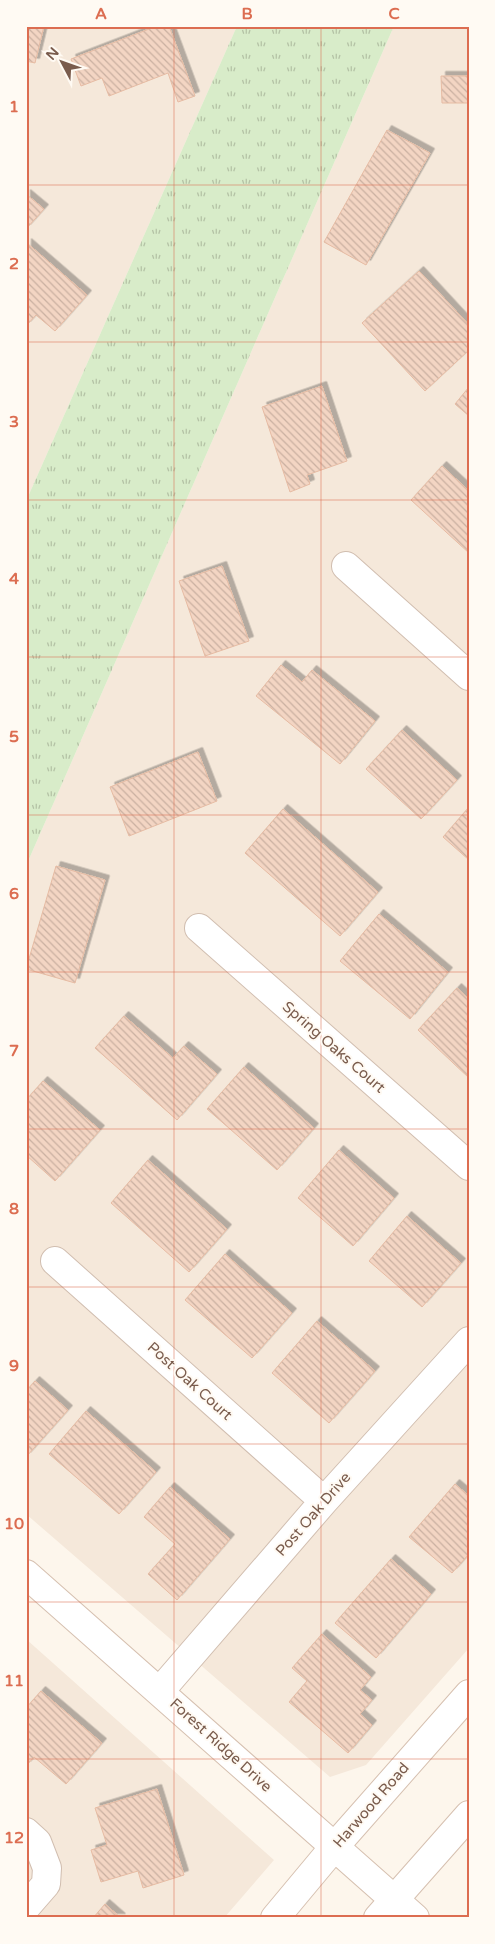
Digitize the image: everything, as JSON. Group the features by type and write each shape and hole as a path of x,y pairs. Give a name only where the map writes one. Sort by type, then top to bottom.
{"street":[{"path":"346,566 469,676"},
{"name":"Spring Oaks Court","path":"199,928 469,1166"},
{"name":"Post Oak Court","path":"55,1261 324,1501"},
{"name":"Post Oak Drive","path":"160,1691 324,1501 469,1341"},
{"name":"Forest Ridge Drive","path":"26,1574 335,1846 386,1908 415,1918"},
{"name":"Harwood Road","path":"275,1918 335,1846 469,1694"},
{"path":"386,1908 469,1815"},
{"path":"26,1832 38,1842 47,1868 46,1884 26,1907"}],"shaded area":[{"path":"26,26 237,26 26,501"},
{"path":"394,26 469,26 469,1648 366,1765 330,1777 26,1514 26,866"},
{"path":"26,1639 274,1860 224,1918 26,1918"}],"green space":[{"path":"237,26 394,26 26,866 26,501"}],"building":[{"path":"26,26 44,26 35,63 26,61"},
{"path":"157,26 169,26 195,96 178,102 168,73 109,96 102,78 81,86 71,59"},
{"path":"441,76 469,76 469,103 442,103"},
{"path":"387,130 430,153 366,265 324,242"},
{"path":"26,194 44,209 26,229"},
{"path":"27,243 87,295 55,331 36,315 26,326"},
{"path":"419,271 469,325 469,350 425,391 362,323"},
{"path":"322,386 347,461 307,475 310,484 290,492 262,407"},
{"path":"469,387 469,416 455,404"},
{"path":"442,466 469,491 469,553 411,500"},
{"path":"222,566 249,641 205,656 179,581"},
{"path":"281,665 302,682 312,670 375,721 340,764 256,696"},
{"path":"402,730 457,780 421,819 366,769"},
{"path":"198,752 217,801 129,836 110,787"},
{"path":"469,807 469,860 443,837"},
{"path":"283,809 378,892 340,936 245,853"},
{"path":"56,866 105,880 75,983 26,969"},
{"path":"379,914 448,972 410,1019 340,961"},
{"path":"457,988 469,999 469,1078 418,1030"},
{"path":"124,1016 173,1058 184,1046 217,1074 177,1120 95,1048"},
{"path":"244,1067 314,1128 277,1170 207,1109"},
{"path":"43,1081 100,1130 55,1181 26,1155 26,1100"},
{"path":"339,1150 394,1198 353,1246 298,1198"},
{"path":"148,1160 227,1229 189,1272 111,1203"},
{"path":"407,1216 461,1263 422,1307 369,1261"},
{"path":"225,1254 292,1313 252,1358 185,1300"},
{"path":"317,1321 375,1371 329,1423 272,1373"},
{"path":"35,1381 68,1410 26,1457 26,1391"},
{"path":"86,1411 156,1472 119,1514 49,1454"},
{"path":"455,1484 469,1496 469,1554 452,1573 409,1537"},
{"path":"170,1487 230,1539 177,1600 148,1574 175,1544 144,1517"},
{"path":"391,1559 431,1594 376,1658 335,1623"},
{"path":"322,1634 371,1677 360,1690 372,1700 360,1714 372,1725 348,1753 289,1702 307,1681 292,1668"},
{"path":"41,1691 102,1743 66,1784 34,1757 26,1766 26,1708"},
{"path":"157,1789 184,1875 143,1888 138,1871 101,1882 91,1850 107,1845 95,1808"},
{"path":"105,1904 121,1918 93,1918"}]}
